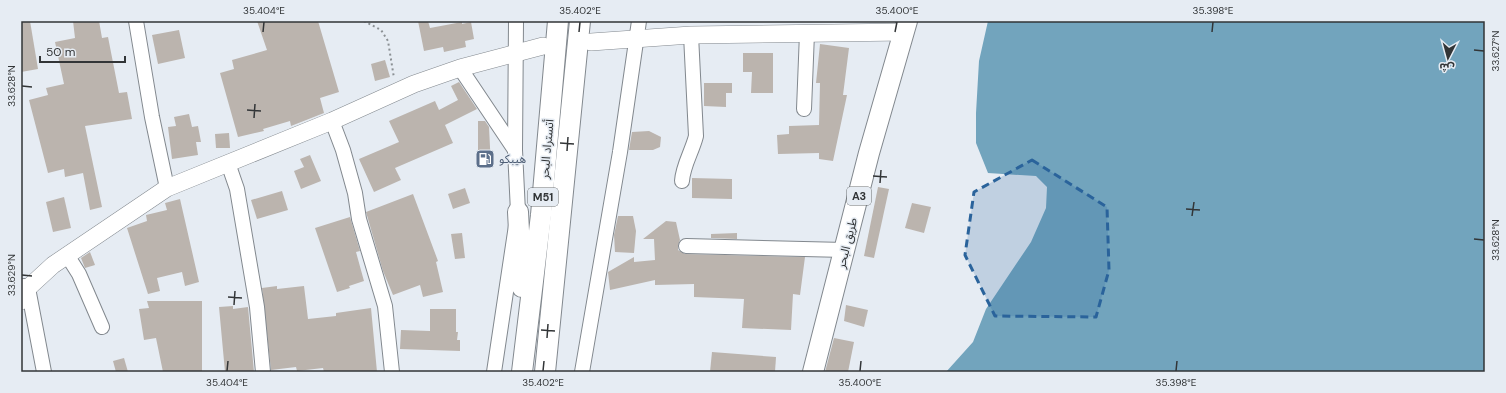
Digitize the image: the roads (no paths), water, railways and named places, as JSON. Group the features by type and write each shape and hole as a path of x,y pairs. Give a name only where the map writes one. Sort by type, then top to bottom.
{"highway":[{"name":"أتستراد البحر","path":"523,363 541,215 558,21"},
{"name":"أتستراد البحر","path":"545,372 580,21"},
{"name":"طريق البحر","path":"813,372 869,153 906,27"},
{"path":"518,212 522,260 523,363"}],"main road":[{"path":"590,42 691,35 807,33 906,27"},
{"path":"23,291 53,265 167,188 332,120 398,90 460,68 543,46"}],"street":[{"path":"136,21 152,117 167,188"},
{"path":"494,372 518,212 515,150 516,21"},
{"path":"582,372 620,152 639,21"},
{"path":"804,109 807,33"},
{"path":"682,181 682,172 696,136 691,35"},
{"path":"460,68 515,150"},
{"path":"332,120 343,150 355,192 359,219 386,306 392,372"},
{"path":"228,163 237,189 257,308 263,372"},
{"path":"686,246 845,250"},
{"path":"67,255 78,274 102,326"},
{"path":"23,291 44,372"}],"water":[{"path":"988,21 1485,21 1485,372 946,372 973,342 986,309 1031,242 1046,208 1047,187 1036,176 988,173 976,143 979,61"}],"place":[{"name":"هيبكو","path":"485,159"}]}
